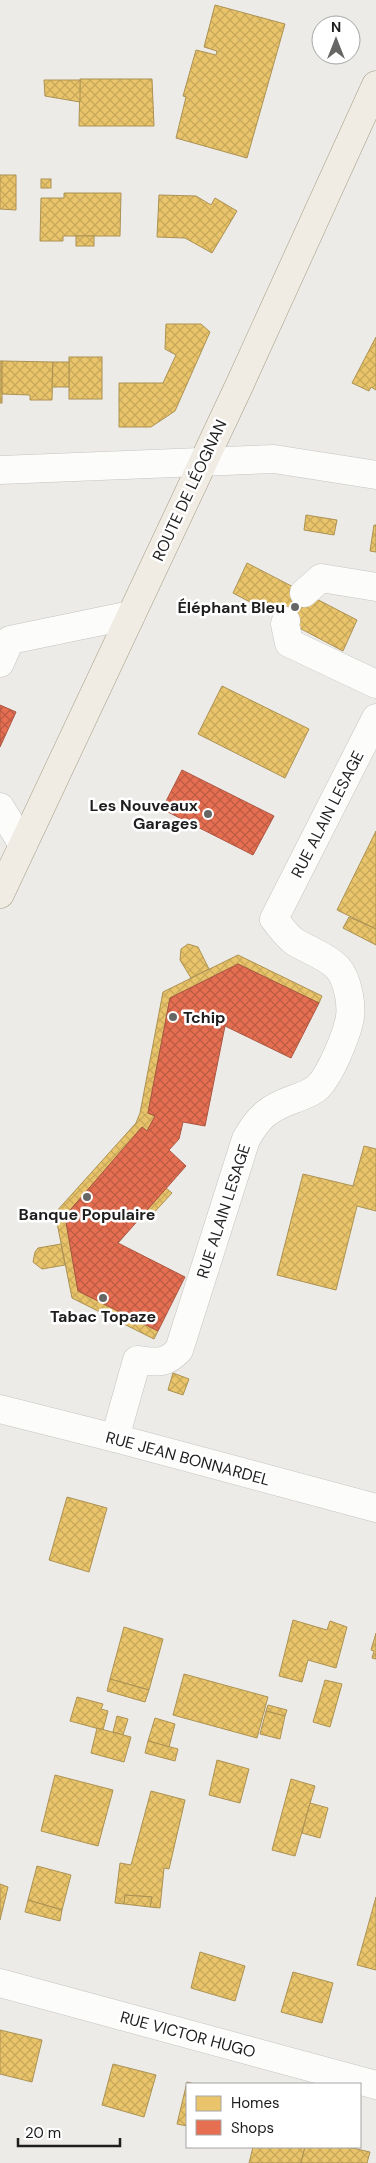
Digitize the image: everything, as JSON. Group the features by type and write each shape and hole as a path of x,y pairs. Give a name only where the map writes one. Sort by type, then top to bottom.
{"main road":[{"name":"ROUTE DE LÉOGNAN","path":"0,894 203,461 376,85"}],"street":[{"path":"0,470 274,459 376,475"},
{"path":"304,593 321,578 376,588"},
{"path":"0,663 10,640 131,615"},
{"path":"286,621 284,624 289,642 376,684"},
{"name":"RUE ALAIN LESAGE","path":"115,1438 137,1360 156,1362 170,1359 179,1350 246,1139 257,1120 270,1109 307,1094 318,1087 328,1072 344,1037 350,1020 349,999 345,980 337,967 292,940 274,919 376,718"},
{"path":"0,807 23,845"},
{"name":"RUE JEAN BONNARDEL","path":"0,1409 376,1508"},
{"name":"RUE VICTOR HUGO","path":"0,1983 376,2085"}],"building: Homes":[{"path":"215,5 285,24 247,158 176,138 186,97 183,96 196,50 216,55 217,51 204,47"},
{"path":"80,79 152,79 154,126 79,126"},
{"path":"44,80 80,80 80,102 45,96"},
{"path":"0,175 16,175 16,210 0,209"},
{"path":"41,179 51,179 51,188 41,188"},
{"path":"64,193 121,193 120,236 63,236 63,241 40,241 41,198 64,198"},
{"path":"159,195 196,196 211,205 215,198 237,211 212,253 185,238 157,237"},
{"path":"76,236 94,236 94,246 76,246"},
{"path":"166,324 201,324 210,332 175,411 151,427 119,427 119,383 163,383 176,355 165,349"},
{"path":"376,337 376,390 371,387 369,391 352,383"},
{"path":"69,357 102,357 102,399 69,399"},
{"path":"0,361 2,361 2,403 0,403"},
{"path":"2,361 53,362 52,400 30,400 30,395 2,394"},
{"path":"53,362 69,362 69,387 52,387"},
{"path":"306,515 337,520 334,535 304,530"},
{"path":"374,525 376,525 376,552 370,551"},
{"name":"Éléphant Bleu","path":"247,563 357,620 343,651 233,593"},
{"path":"222,686 309,729 285,778 198,734"},
{"path":"376,831 376,929 337,910"},
{"path":"349,917 376,929 376,945 343,928"},
{"path":"188,944 198,947 209,969 191,978 180,960 181,949"},
{"path":"238,955 322,996 319,1003 238,964 170,998 148,1113 155,1116 147,1131 142,1127 65,1216 78,1291 158,1331 154,1339 72,1298 55,1213 136,1123 140,1113 163,992"},
{"path":"364,1146 376,1149 376,1211 357,1206 336,1290 277,1275 303,1174 353,1186"},
{"path":"166,1188 172,1193 149,1218 144,1214"},
{"path":"61,1244 65,1265 42,1269 33,1262 38,1248"},
{"path":"173,1373 189,1379 183,1395 168,1390"},
{"path":"67,1497 107,1508 89,1572 49,1560"},
{"path":"293,1620 327,1630 330,1621 347,1627 336,1668 308,1660 302,1682 279,1676"},
{"path":"124,1627 163,1639 149,1690 110,1679"},
{"path":"376,1633 376,1659 372,1658 374,1651 371,1650"},
{"path":"184,1674 268,1697 257,1738 173,1715"},
{"path":"110,1679 149,1690 145,1702 107,1691"},
{"path":"325,1680 342,1684 330,1727 313,1722"},
{"path":"77,1697 103,1704 101,1709 108,1711 103,1730 70,1721"},
{"path":"268,1705 287,1710 285,1716 266,1711"},
{"path":"266,1711 285,1716 280,1739 260,1734"},
{"path":"117,1716 128,1719 123,1735 113,1732"},
{"path":"155,1718 175,1724 169,1747 148,1741"},
{"path":"97,1728 131,1737 124,1762 91,1753"},
{"path":"148,1741 178,1749 175,1761 145,1753"},
{"path":"217,1760 249,1769 240,1803 209,1795"},
{"path":"55,1775 113,1790 98,1846 41,1831"},
{"path":"291,1779 315,1786 295,1856 272,1850"},
{"path":"151,1791 185,1800 169,1869 164,1868 160,1908 150,1907 152,1897 125,1895 124,1904 115,1903 120,1863 131,1865"},
{"path":"310,1803 328,1808 320,1838 302,1833"},
{"path":"37,1866 71,1875 62,1910 28,1900"},
{"path":"0,1884 8,1887 0,1920"},
{"path":"125,1895 152,1897 150,1907 124,1904"},
{"path":"376,1897 376,1970 357,1965"},
{"path":"28,1900 62,1910 60,1921 25,1912"},
{"path":"200,1952 245,1966 235,2001 191,1988"},
{"path":"293,1972 333,1983 322,2023 281,2012"},
{"path":"0,2030 42,2040 32,2082 0,2074"},
{"path":"113,2064 156,2075 144,2117 102,2105"},
{"path":"186,2086 186,2126 177,2124"},
{"path":"253,2148 305,2148 301,2163 249,2163"},
{"path":"305,2148 352,2148 370,2152 367,2163 301,2163"}],"building: Shops":[{"path":"0,705 16,712 0,747"},
{"path":"182,770 274,816 253,855 162,809"},
{"path":"238,964 319,1003 291,1058 225,1026 205,1126 183,1122 179,1139 169,1150 186,1166 118,1243 185,1277 158,1331 78,1291 65,1216 142,1127 147,1131 155,1116 148,1113 170,998"}],"place":[{"name":"Éléphant Bleu","path":"295,607"},
{"name":"Les Nouveaux Garages","path":"208,814"},
{"name":"Tchip","path":"173,1017"},
{"name":"Banque Populaire","path":"87,1197"},
{"name":"Tabac Topaze","path":"103,1298"}]}
